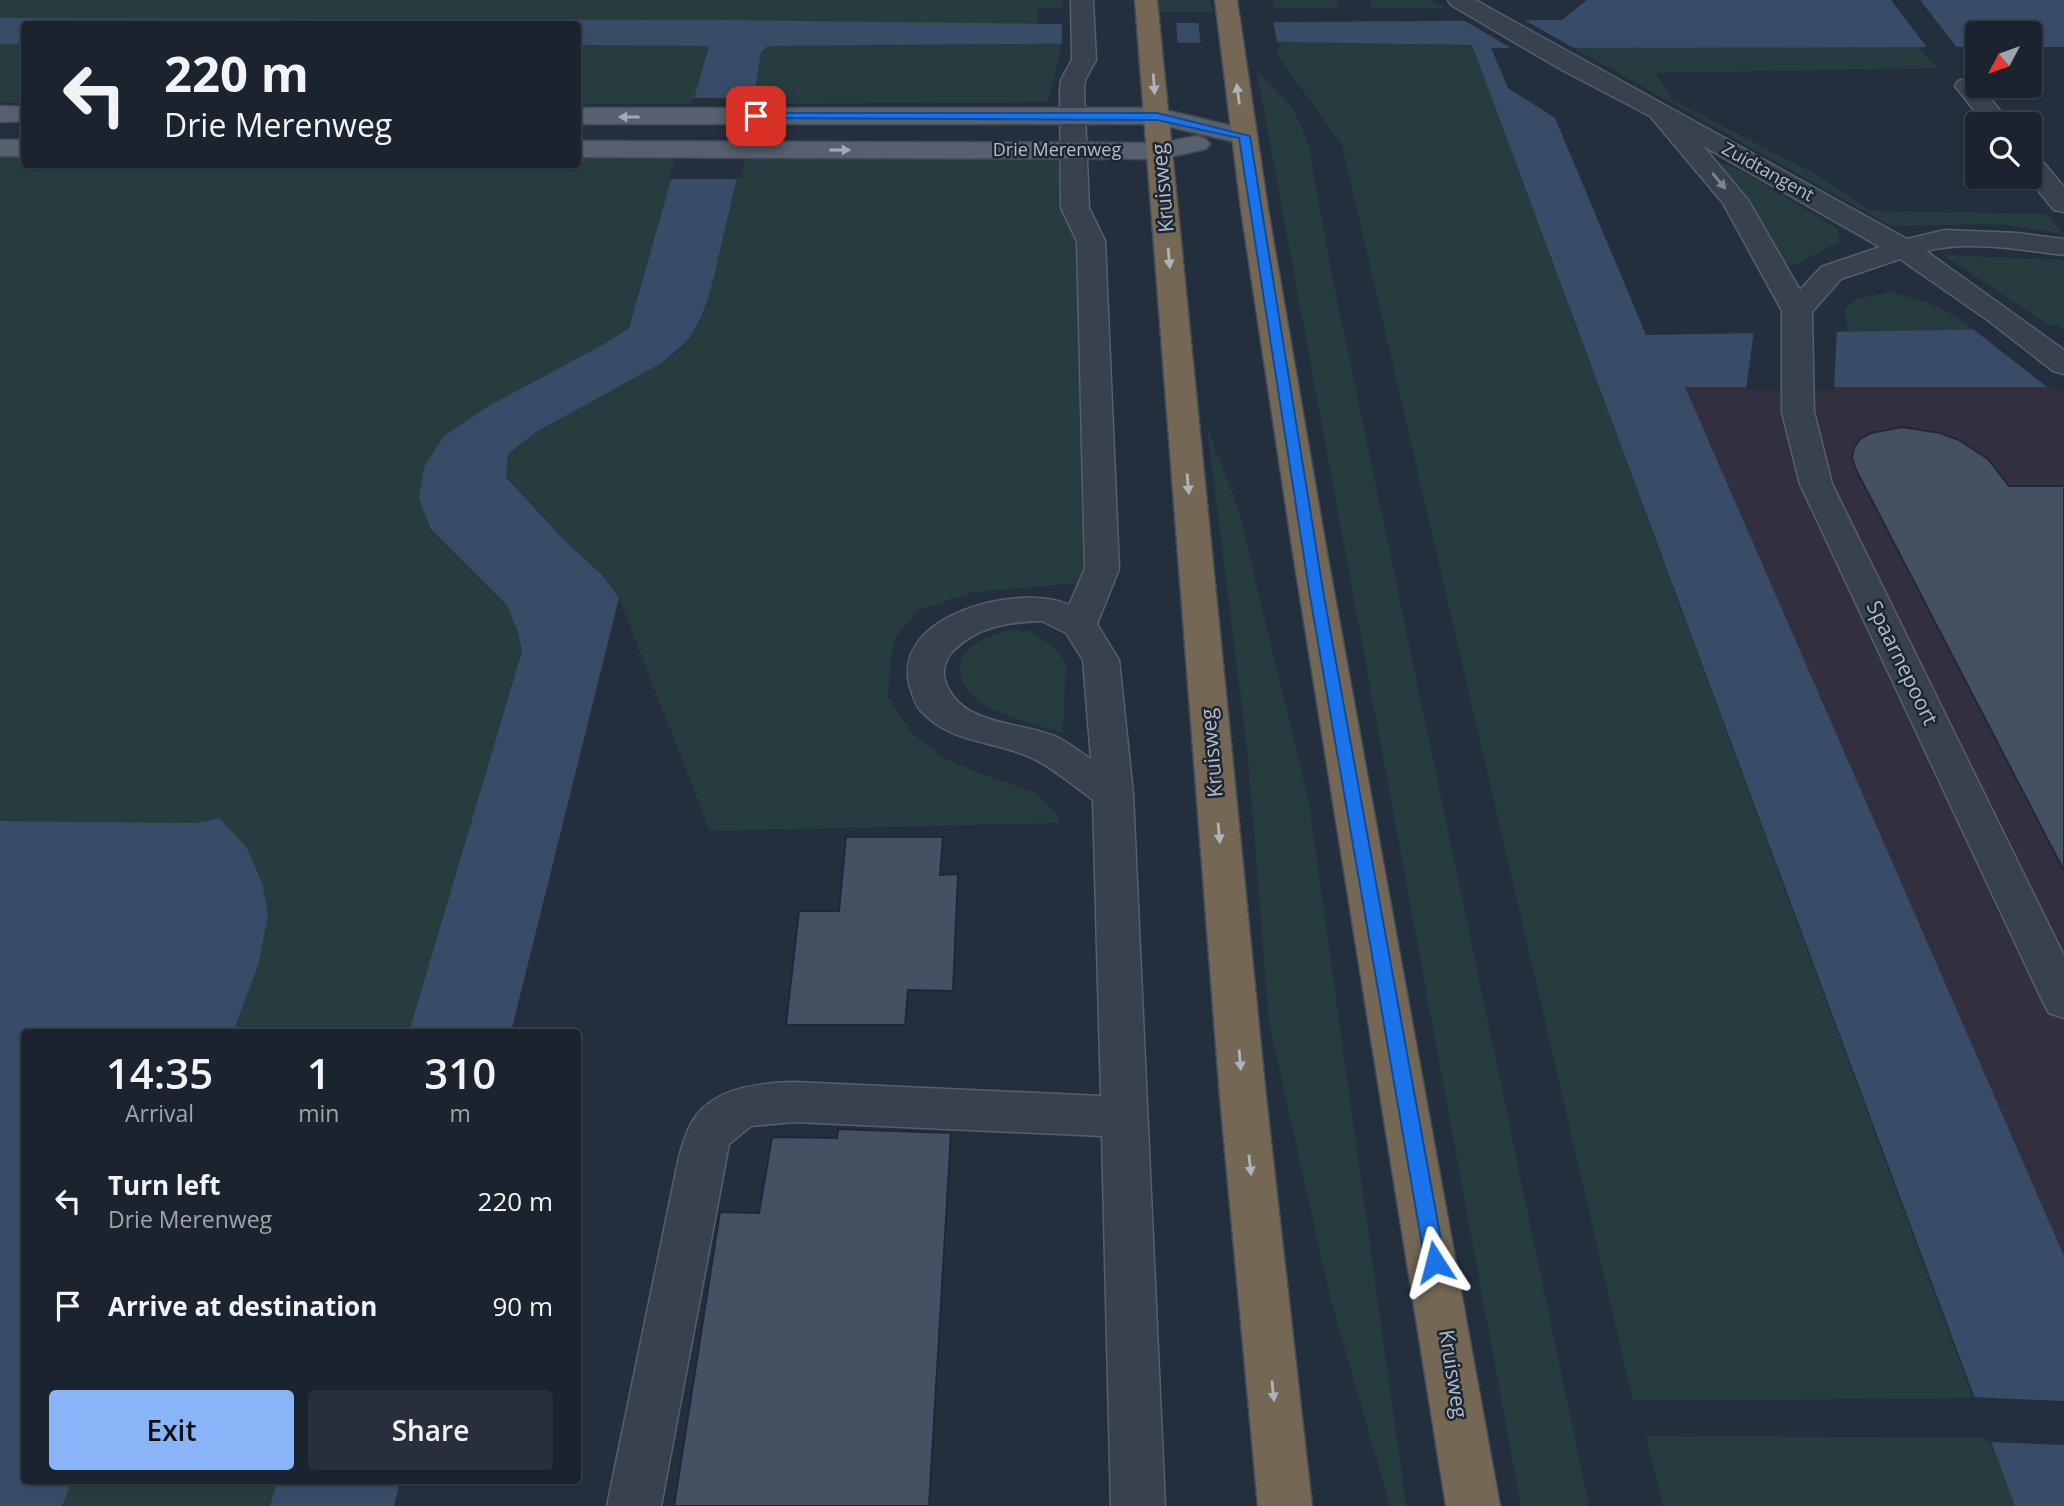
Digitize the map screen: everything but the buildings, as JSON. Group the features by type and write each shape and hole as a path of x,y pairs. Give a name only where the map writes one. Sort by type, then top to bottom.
{"highway":[{"name":"Kruisweg","path":"1147,0 1243,1097 1285,1506"},
{"name":"Kruisweg","path":"1226,0 1244,136 1319,610 1431,1235 1474,1506"}],"main road":[{"path":"0,114 21,114"},
{"name":"Drie Merenweg","path":"581,116 1073,117 1158,133 1244,136"},
{"name":"Drie Merenweg","path":"581,149 1074,150 1158,133"},
{"path":"0,148 21,148"}],"street":[{"path":"1079,624 1102,569 1091,241 1075,208 1073,80 1084,60 1082,0"},
{"name":"Zuidtangent","path":"1459,0 1571,65 1659,111 1903,248 1999,315 2064,365"},
{"path":"1977,98 1988,112"},
{"name":"Spaarnepoort","path":"1659,111 1735,200 1797,311 1798,412 1816,484 2064,1000"},
{"path":"2042,177 2064,204"},
{"path":"1797,311 1831,273 1903,248 1945,237 2017,240 2064,247"},
{"path":"1113,793 1045,748 960,723 933,701 925,674 930,652 950,632 979,617 1014,610 1047,609 1079,624 1101,660 1113,793 1138,1506"},
{"path":"634,1506 702,1157 712,1131 731,1113 761,1103 794,1102 1124,1117"}],"shaded area":[{"path":"2064,373 2064,1333 1657,379"}],"green space":[{"path":"0,0 1062,0 1063,8 1037,9 1037,28 581,26 581,21 21,21 21,24 0,24"},
{"path":"1158,0 1210,0 1213,12 1159,12"},
{"path":"1273,0 1337,0 1338,8 1274,8"},
{"path":"1370,0 1432,0 1445,8 1372,8"},
{"path":"1280,42 1472,45 1973,1398 1633,1401 1342,145 1277,55"},
{"path":"0,44 21,44 21,103 0,102"},
{"path":"1062,44 1048,102 755,104 761,52 768,46"},
{"path":"581,45 709,45 695,104 581,104"},
{"path":"1572,47 1918,47 1937,68 1656,73 1672,100 1818,175 1870,211 2046,214 2064,234 2002,224 1891,226"},
{"path":"1257,72 1292,107 1308,142 1331,271 1589,1506 1521,1506"},
{"path":"0,157 21,157 21,168 581,168 581,157 679,157 629,328 489,407 444,436 431,529 507,605 522,651 410,1029 234,1029 259,963 219,818 196,823 0,821"},
{"path":"743,157 1056,159 1084,172 1095,582 974,592 919,610 895,638 888,697 912,733 944,758 1034,792 1057,815 1060,823 710,831 619,598 602,575 564,540 506,476 508,454 536,432 660,364 679,350 696,328 706,304"},
{"path":"1722,163 1743,172 1838,229 1840,241 1793,266 1782,263 1767,229 1719,167"},
{"path":"1943,255 2064,260 2064,328 2053,328"},
{"path":"1889,292 1933,305 1973,329 1848,332 1845,309 1857,299"},
{"path":"1207,427 1238,508 1309,803 1406,1506 1390,1506 1331,1301 1269,1022 1248,757"},
{"path":"1009,630 1030,631 1054,647 1066,663 1063,733 994,710 977,700 962,681 960,667 967,651 981,640"},
{"path":"1646,1436 1989,1438 2015,1506 1663,1506"},
{"path":"70,1484 276,1484 270,1506 62,1506"}],"water":[{"path":"1587,0 2064,0 2064,47 2042,47 2042,21 1965,21 1965,47 1491,48 1508,88 1555,118 1646,335 2064,328 2064,387 1685,387 2064,1256 2064,1506 2015,1506 1472,45 1280,42 768,46 761,52 745,145 715,270 706,304 694,331 681,347 660,364 536,432 508,454 506,477 564,540 602,575 619,598 512,1029 410,1029 522,651 507,605 431,529 419,499 424,467 444,436 487,407 629,328 709,46 581,45 581,21 21,21 21,44 0,44 0,18 715,20 1061,24 1562,20"},
{"path":"219,818 247,848 262,883 268,914 259,963 234,1029 21,1029 21,1484 71,1484 62,1506 0,1506 0,821 196,823"},
{"path":"276,1484 399,1484 394,1506 270,1506"}],"pier":[{"path":"1891,0 1920,0 1959,50 1929,50"},
{"path":"1519,17 1577,50 1516,51 1460,18"},
{"path":"1062,21 1176,21 1178,47 1062,47"},
{"path":"1198,21 1273,21 1278,46 1201,47"},
{"path":"693,98 759,98 741,179 669,179"},
{"path":"2058,325 2064,329 2064,390 2051,390 1969,326"},
{"path":"1837,328 1834,390 1746,390 1754,330"},
{"path":"1969,1397 2064,1401 2064,1445 1987,1442"}],"route":[{"path":"756,116 1157,116 1244,136 1317,596 1435,1262"}]}
